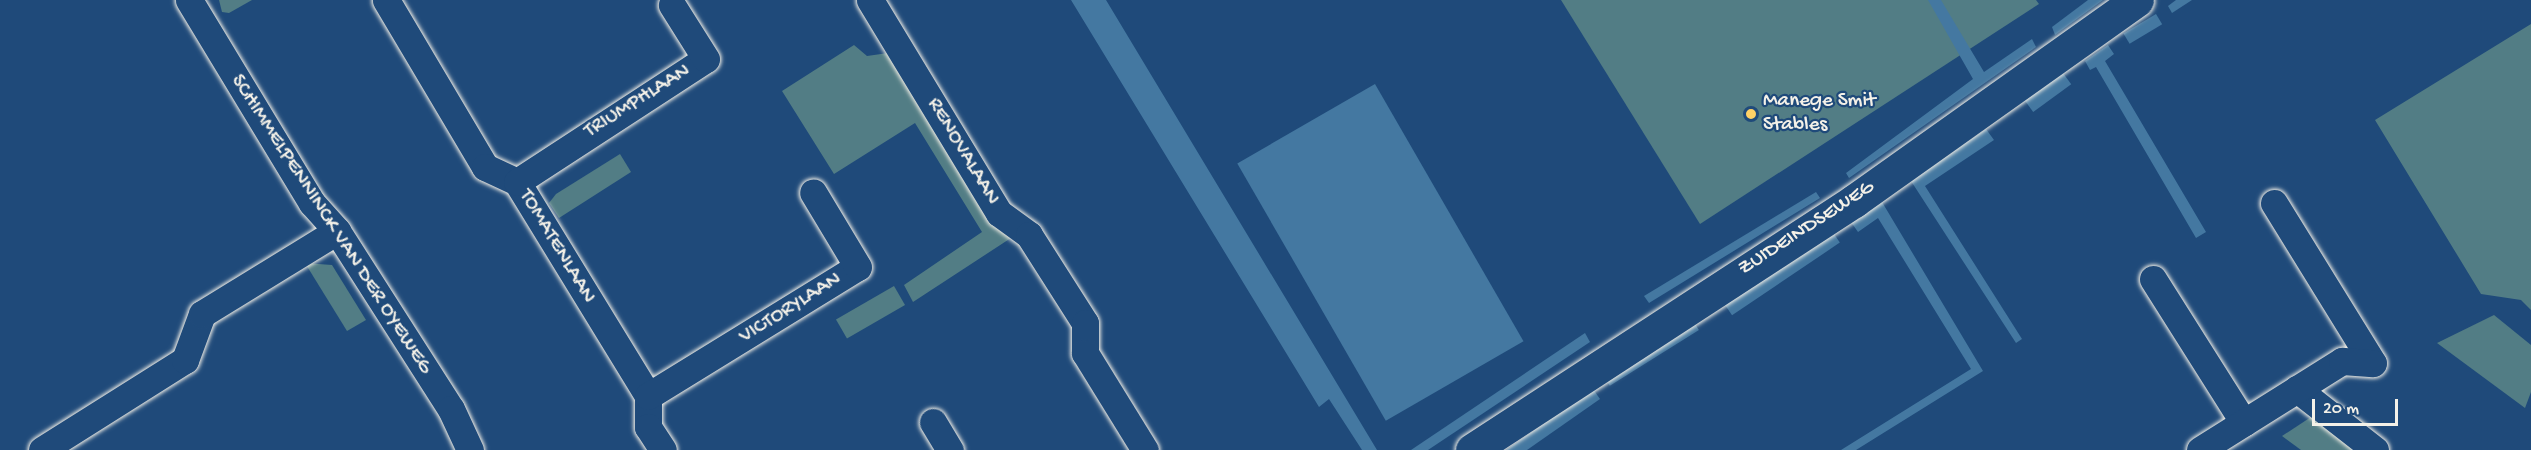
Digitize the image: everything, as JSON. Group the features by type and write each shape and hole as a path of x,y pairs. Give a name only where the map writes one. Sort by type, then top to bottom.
{"street":[{"name":"SCHIMMELPENNINCK VAN DER OYEWEG","path":"189,0 312,203 337,231 451,409 460,446"},
{"name":"TOMATENLAAN","path":"386,0 485,167 517,182 648,396"},
{"name":"RENOVALAAN","path":"870,0 999,213 1029,235 1085,323 1085,352 1145,450"},
{"name":"ZUIDEINDSEWEG","path":"1472,450 1854,201 2137,0"},
{"name":"TRIUMPHLAAN","path":"517,182 706,59 672,5"},
{"name":"VICTORYLAAN","path":"648,396 858,267 813,192"},
{"path":"2200,450 2342,361 2373,363 2274,203"},
{"path":"42,450 185,360 202,314 337,231"},
{"path":"2153,279 2244,423"},
{"path":"2297,389 2375,450"},
{"path":"648,396 648,427 663,450"},
{"path":"933,422 950,450"}],"green space":[{"path":"219,0 252,0 229,13 222,12"},
{"name":"Manege Smit Stables","path":"1561,0 2036,0 2039,4 1700,224"},
{"path":"2531,24 2531,310 2521,300 2481,294 2375,120"},
{"path":"854,45 867,56 888,53 994,227 1014,236 913,302 904,285 982,232 915,123 834,174 782,91"},
{"path":"620,154 631,172 559,218 549,203 556,194"},
{"path":"305,263 332,265 366,320 347,331"},
{"path":"894,286 905,305 847,339 836,320"},
{"path":"2494,315 2531,345 2531,392 2525,408 2437,343"},
{"path":"2311,417 2353,450 2301,450 2282,436"}],"water":[{"path":"1071,0 1106,0 1377,450 1362,450 1329,399 1319,407"},
{"path":"1928,0 1941,0 1984,72 2032,39 2036,47 1849,178 1846,173 1973,79"},
{"path":"2088,0 2103,0 2055,35 2052,27"},
{"path":"2176,0 2192,0 2172,13 2168,6"},
{"path":"2156,14 2162,24 2130,44 2123,34"},
{"path":"2108,45 2114,54 2105,61 2206,232 2196,238 2096,67 2090,70 2085,61"},
{"path":"2063,73 2071,84 2033,112 2025,101"},
{"path":"1375,84 1524,341 1386,421 1237,164"},
{"path":"1986,129 1994,140 1925,186 2022,339 2016,343 1911,181"},
{"path":"1816,192 1820,198 1649,303 1644,296"},
{"path":"1882,202 1983,371 1856,450 1841,450 1971,369 1878,218 1858,232 1851,222"},
{"path":"1832,231 1840,243 1732,315 1724,304"},
{"path":"1692,319 1699,330 1610,386 1603,375"},
{"path":"1585,333 1590,342 1428,450 1411,450"},
{"path":"1593,389 1600,399 1527,450 1506,450"}],"place":[{"name":"Manege Smit Stables","path":"1751,114"}]}
